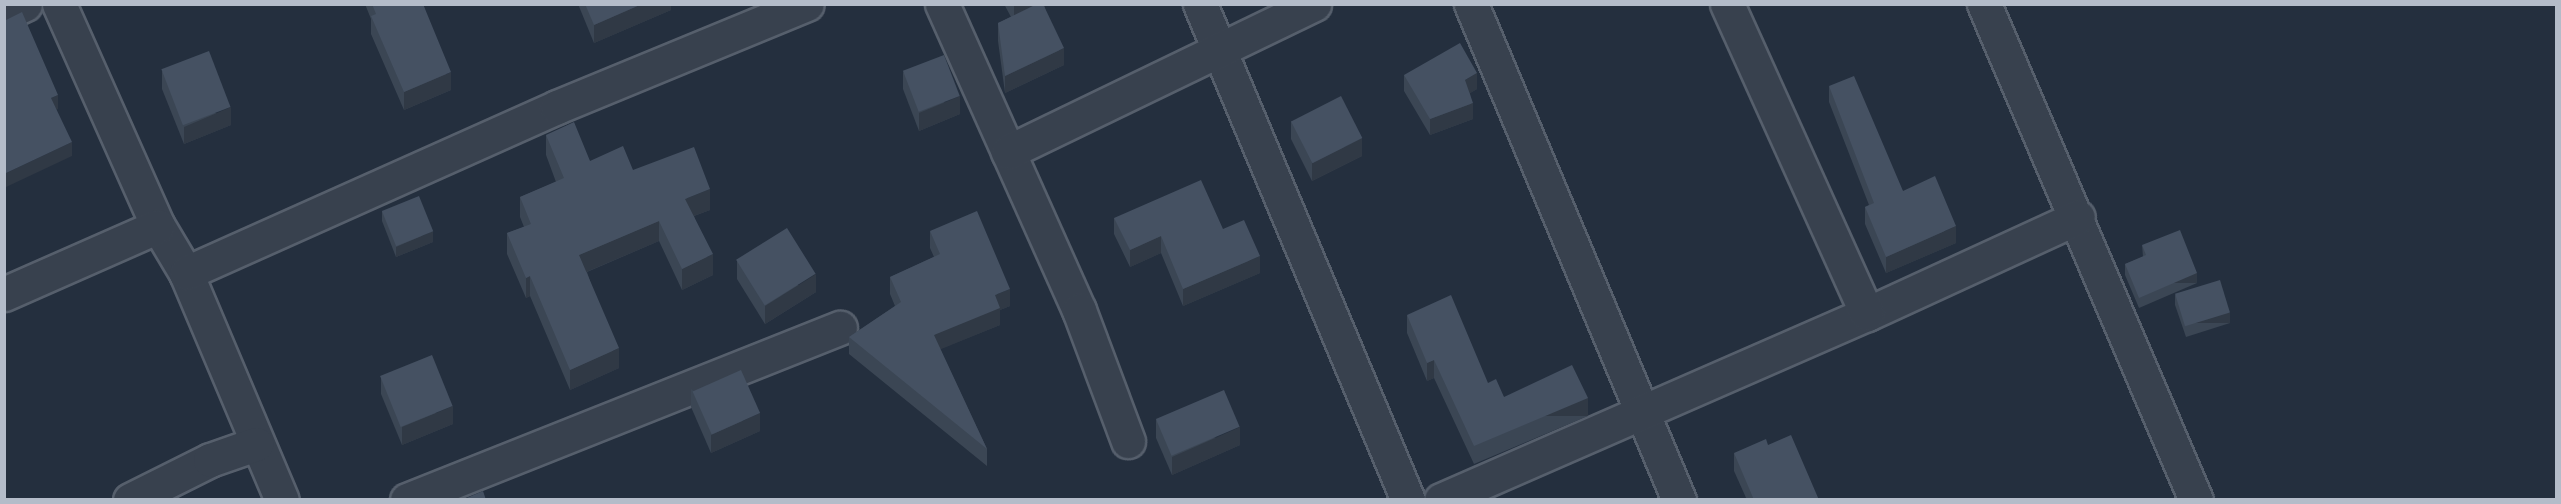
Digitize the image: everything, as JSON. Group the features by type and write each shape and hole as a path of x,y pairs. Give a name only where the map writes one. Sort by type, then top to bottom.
{"street":[{"path":"4,14 25,4"},
{"path":"59,4 158,226 186,273 256,444 282,500"},
{"path":"186,273 556,107 807,4"},
{"path":"942,4 1079,310 1128,441"},
{"path":"1200,4 1408,500"},
{"path":"1008,152 1314,4"},
{"path":"1471,4 1679,500"},
{"path":"1727,4 1868,314"},
{"path":"1984,4 2078,217 2196,500"},
{"path":"1441,500 1868,314 2078,217"},
{"path":"4,294 158,226"},
{"path":"407,500 840,328"},
{"path":"130,500 210,460 256,444"}],"building":[{"path":"372,4 423,4 451,72 404,92 371,16 376,14"},
{"path":"585,4 642,4 594,25"},
{"path":"1037,4 1043,4 1064,48 1005,76 998,23"},
{"path":"22,12 58,95 51,98 72,142 4,174 4,21"},
{"path":"1460,43 1477,73 1465,80 1473,103 1430,119 1404,75"},
{"path":"209,51 231,107 183,125 161,69"},
{"path":"944,55 960,96 919,112 903,71"},
{"path":"1854,76 1903,191 1935,176 1956,226 1886,257 1865,207 1874,203 1829,86"},
{"path":"1341,96 1362,138 1312,163 1291,121"},
{"path":"574,122 590,161 623,146 633,170 694,147 710,189 685,199 713,254 682,269 659,221 579,255 619,348 570,370 530,276 526,278 507,233 531,224 520,197 564,178 546,135"},
{"path":"1201,180 1223,229 1244,220 1260,256 1183,289 1161,236 1130,250 1114,218"},
{"path":"419,196 433,231 396,246 382,211"},
{"path":"977,211 1010,289 995,295 1000,308 934,335 987,449 849,337 901,302 890,277 940,254 930,231"},
{"path":"787,228 816,274 765,306 736,260"},
{"path":"2180,230 2197,273 2139,298 2125,264 2146,255 2142,245"},
{"path":"2220,280 2230,313 2185,326 2175,294"},
{"path":"1451,295 1488,383 1496,379 1504,397 1572,365 1588,398 1474,446 1434,360 1427,363 1407,315"},
{"path":"432,355 453,406 401,427 380,376"},
{"path":"741,370 760,413 712,434 693,392"},
{"path":"1224,390 1240,427 1172,456 1156,419"},
{"path":"1791,435 1819,500 1754,500 1734,453 1766,439 1768,445"},
{"path":"483,491 486,500 462,500"}]}
